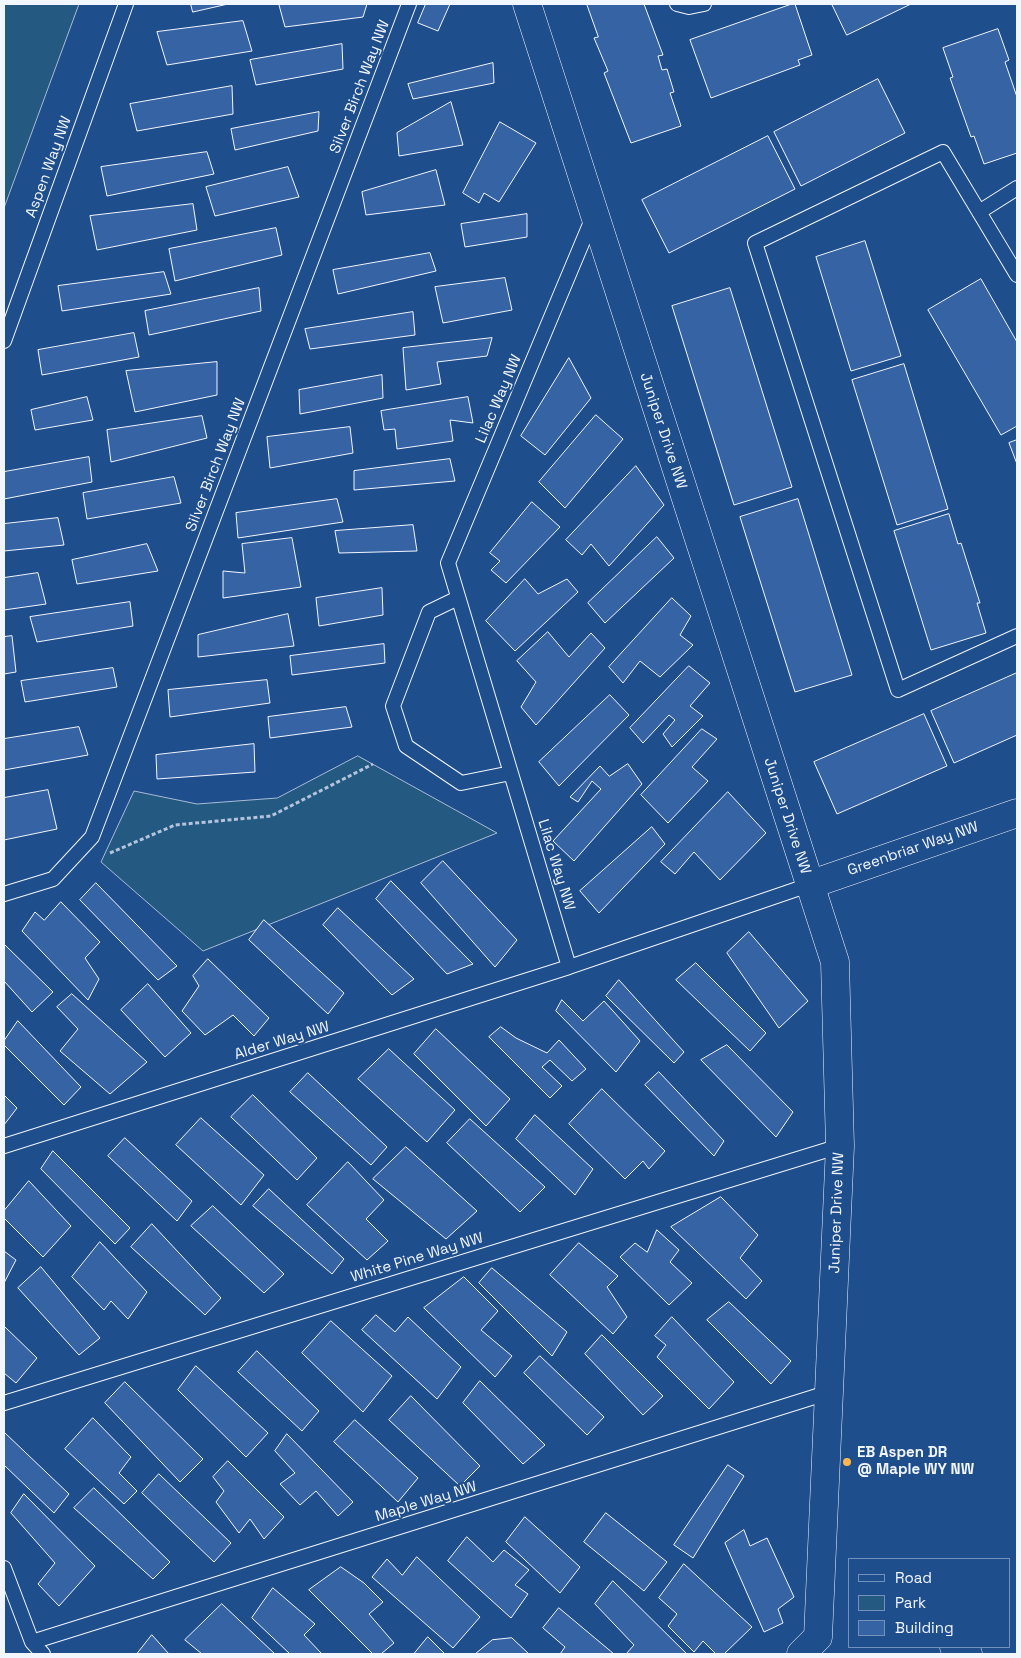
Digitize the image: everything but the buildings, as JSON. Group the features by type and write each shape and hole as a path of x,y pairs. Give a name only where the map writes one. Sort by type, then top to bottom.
{"street":[{"name":"Juniper Drive NW","path":"527,4 835,962 840,1146 818,1637 801,1654"},
{"name":"Greenbriar Way NW","path":"809,885 1017,813"},
{"path":"956,1648 968,1654"}],"lane":[{"name":"Aspen Way NW","path":"4,340 126,4"},
{"name":"Silver Birch Way NW","path":"4,894 53,879 92,837 409,4"},
{"path":"677,4 689,7 704,4"},
{"path":"1017,275 943,152 755,243 898,690 1017,636"},
{"path":"979,212 1017,188"},
{"name":"Lilac Way NW","path":"569,968 448,563 594,214"},
{"path":"458,598 429,612 393,706 406,746 460,783 511,772"},
{"name":"Alder Way NW","path":"4,1146 569,968 809,885"},
{"name":"White Pine Way NW","path":"4,1402 840,1146"},
{"name":"Maple Way NW","path":"32,1642 830,1392"},
{"path":"4,1568 32,1642 43,1654"}],"path":[{"path":"105,855 175,825 271,816 373,764"}],"green space":[{"path":"4,4 79,4 4,208"},
{"path":"358,756 497,833 203,951 101,862 134,791 197,804 277,798"}],"place":[{"name":"EB Aspen DR @ Maple WY NW","path":"847,1462"}]}
